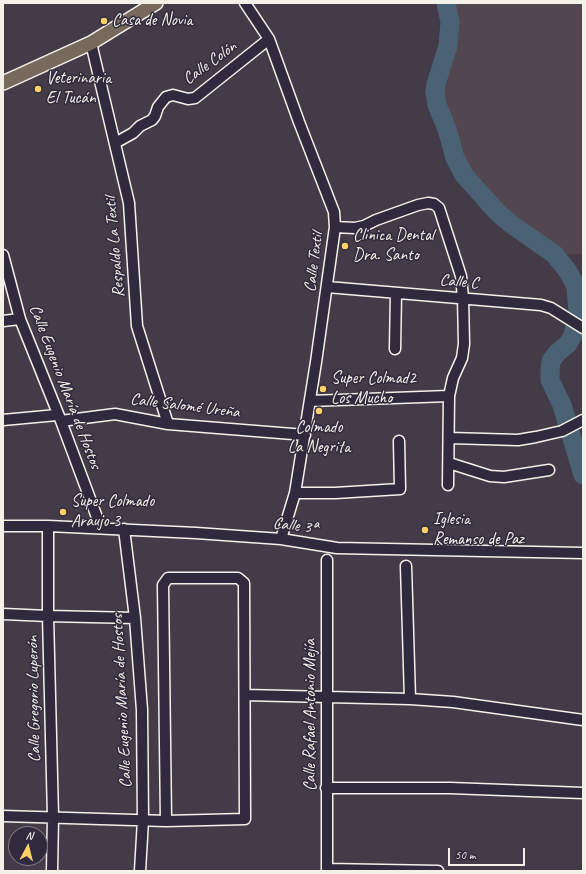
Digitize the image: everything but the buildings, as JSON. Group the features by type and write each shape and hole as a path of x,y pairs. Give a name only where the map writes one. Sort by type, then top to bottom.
{"main road":[{"path":"3,83 91,43 156,3"}],"street":[{"name":"Calle Textil","path":"246,3 269,39 334,212 335,227 305,435 295,492 281,539"},
{"name":"Calle Colón","path":"115,143 140,126 152,120 166,97 173,95 188,99 195,98 269,39"},
{"name":"Respaldo La Textil","path":"91,43 129,203 137,326 168,424"},
{"path":"3,78 21,76"},
{"path":"335,227 364,226 376,220 418,205 428,203 434,204 439,208 461,276 463,298 464,344 462,358 453,378 449,396 450,438 448,485"},
{"name":"Calle Eugenio María de Hostos","path":"3,255 20,319 101,528"},
{"name":"Calle C","path":"327,287 540,305 551,308 583,328"},
{"path":"395,349 396,293"},
{"path":"3,321 20,319"},
{"path":"310,401 449,396"},
{"name":"Calle Salomé Ureña","path":"3,420 115,414 168,424 305,435"},
{"path":"450,438 518,440 536,438 562,431 579,423"},
{"path":"295,492 335,493 400,489 400,441"},
{"path":"449,464 490,476 504,477 549,470"},
{"name":"Calle 3ª","path":"3,526 48,526 196,533 281,539 338,548 583,553"},
{"name":"Calle Gregorio Luperón","path":"48,526 52,871"},
{"name":"Calle Eugenio María de Hostos","path":"124,529 135,618 142,710 143,820 140,871"},
{"name":"Calle Rafael Antonio Mejía","path":"327,560 327,870"},
{"path":"406,566 410,699"},
{"path":"3,816 166,821 245,819 244,583 238,578 168,578 163,585 166,821"},
{"path":"3,614 135,618"},
{"path":"244,695 410,699 453,702 583,720"},
{"path":"326,788 450,788 583,793"},
{"path":"327,870 438,871"}],"shaded area":[{"path":"446,3 583,3 583,254 554,254 511,224 464,175 455,158 447,129 437,105 435,92 436,84 448,46 450,22"}],"waterway":[{"path":"446,3 450,22 448,46 436,84 435,92 437,105 447,129 455,158 464,175 497,212 511,224 554,254 567,270 576,286 578,313 573,335 568,344 557,353 551,361 550,380 562,405 583,475"}],"place":[{"name":"Casa de Novia","path":"104,21"},
{"name":"Veterinaria El Tucán","path":"38,89"},
{"name":"Clinica Dental Dra. Santo","path":"345,246"},
{"name":"Super Colmad2 Los Mucho","path":"323,389"},
{"name":"Colmado La Negrita","path":"319,411"},
{"name":"Super Colmado Araujo 3","path":"63,512"},
{"name":"Iglesia Remanso de Paz","path":"425,530"}]}
